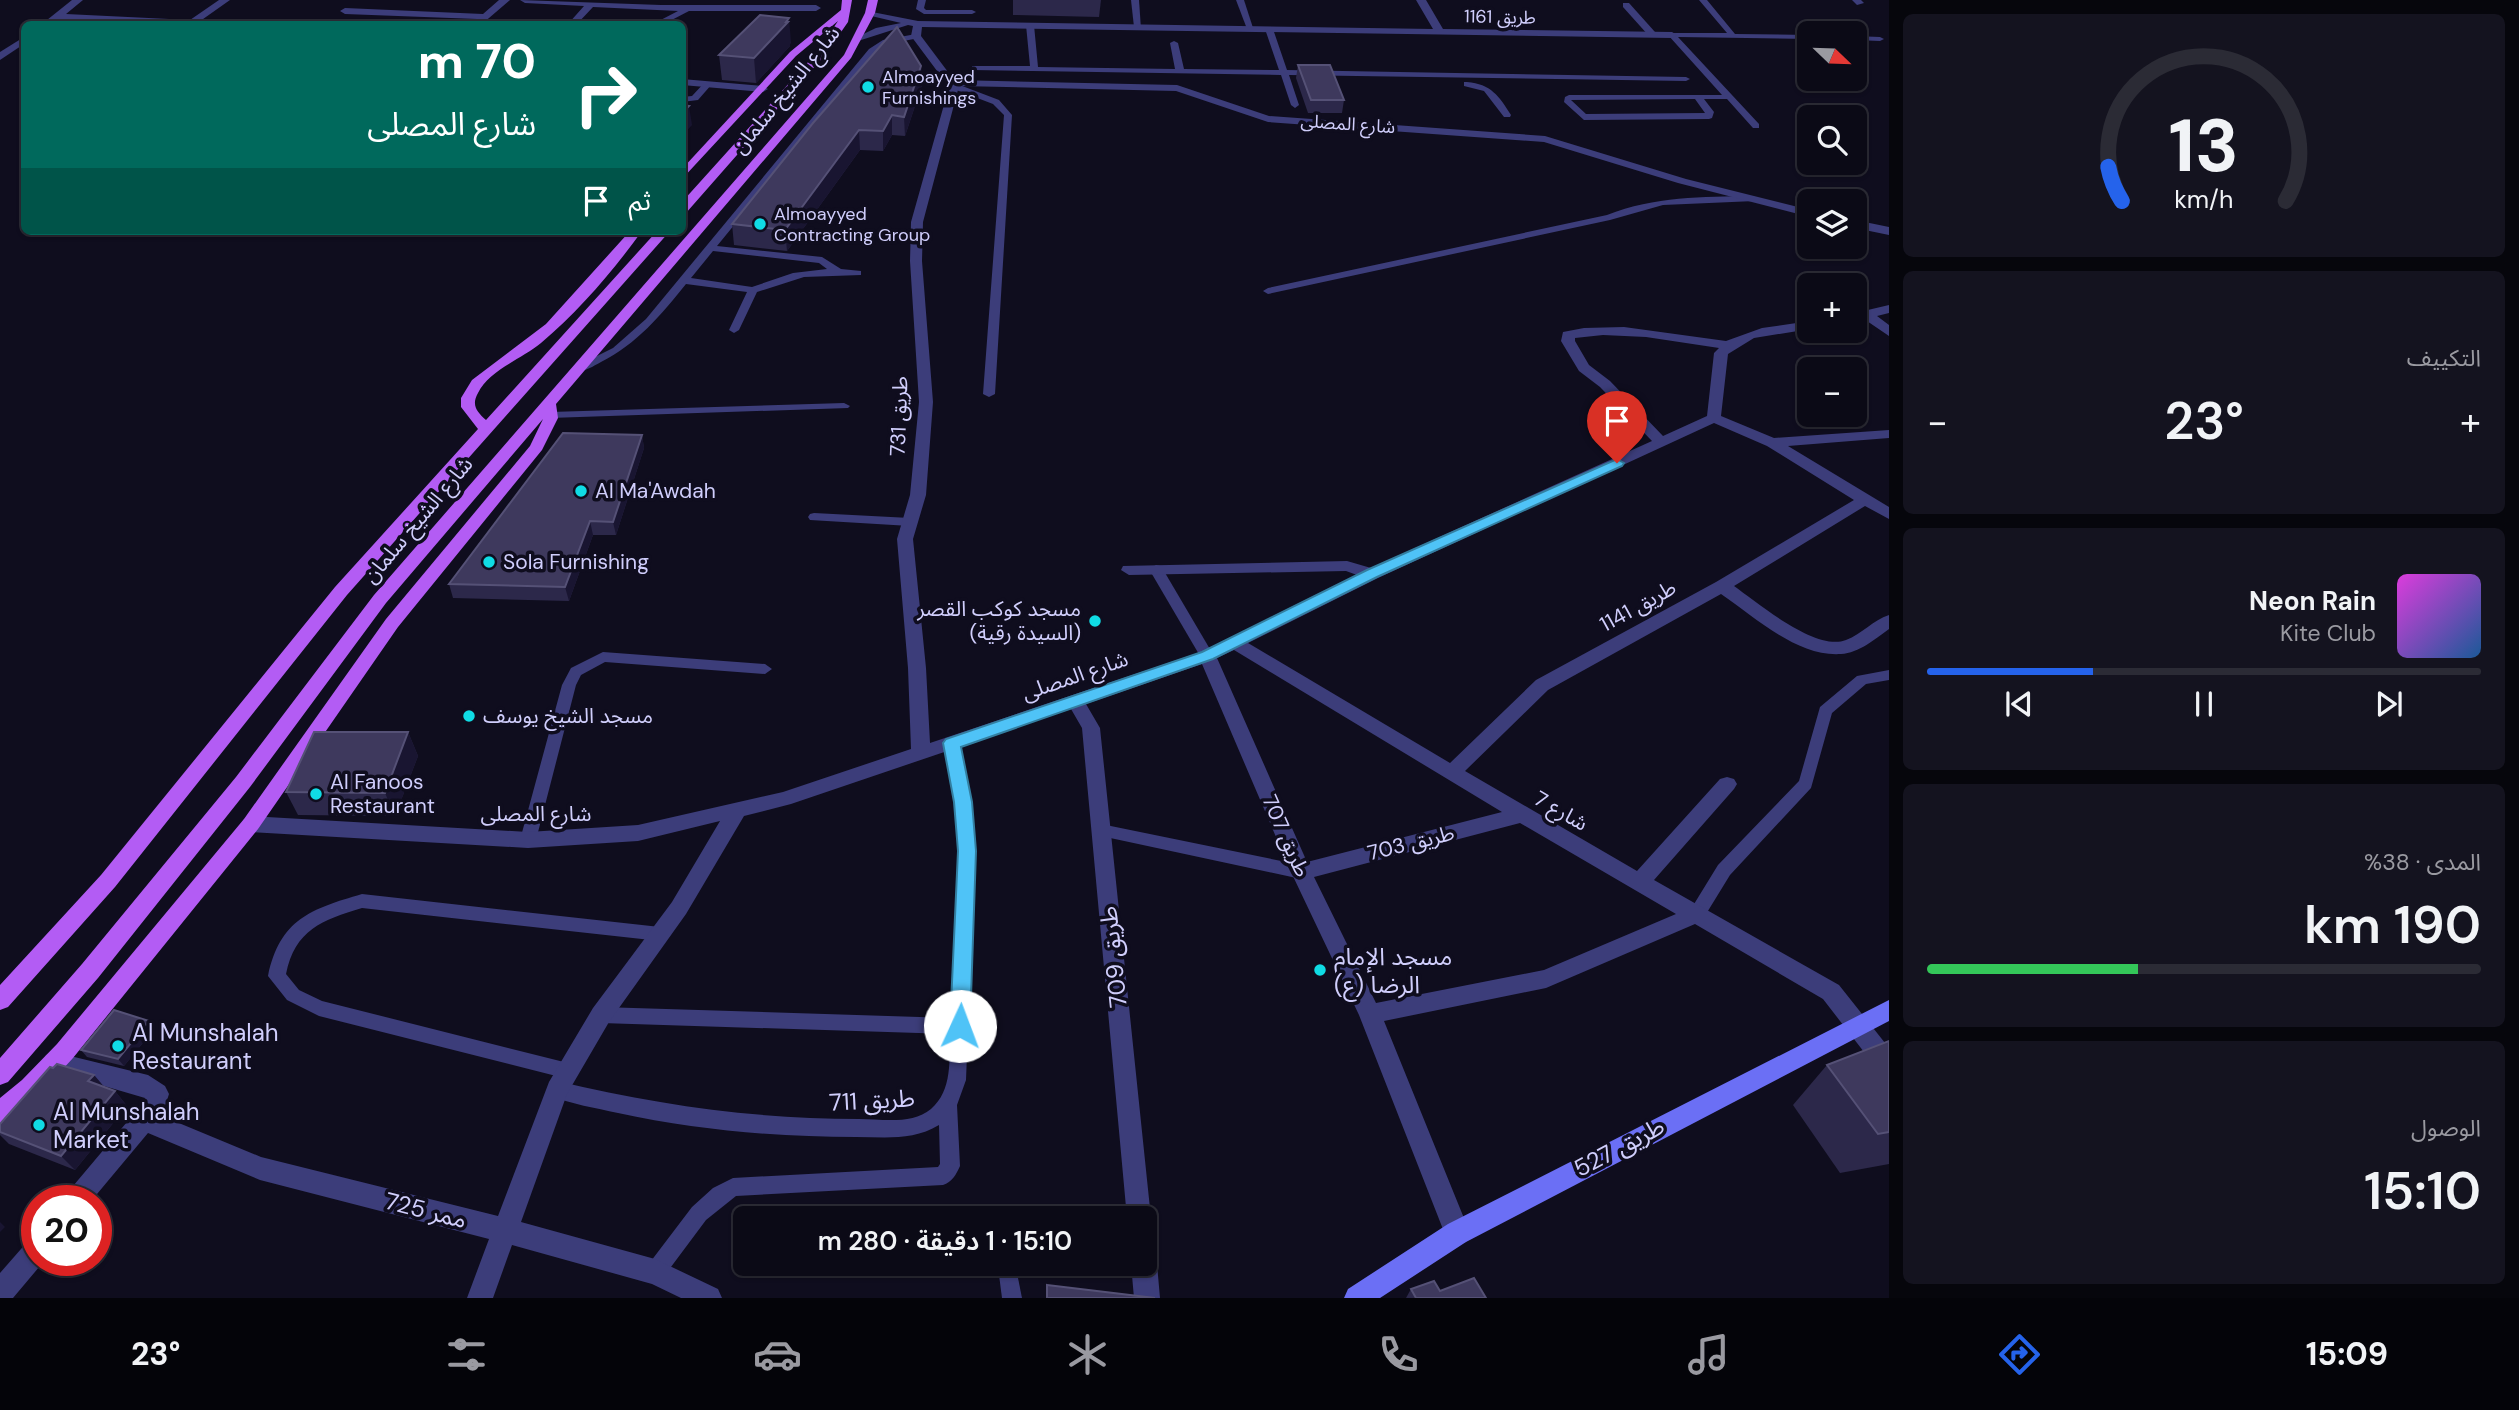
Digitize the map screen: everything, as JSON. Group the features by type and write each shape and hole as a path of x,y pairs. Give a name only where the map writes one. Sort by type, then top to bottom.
{"main road":[{"path":"872,6 884,0"},
{"path":"686,172 804,43 846,5"},
{"name":"شارع الشيخ سلمان","path":"686,206 822,53 843,22 846,5"},
{"name":"شارع الشيخ سلمان","path":"0,1075 90,971 243,782 380,599 550,409 579,369 848,56 872,6"},
{"path":"486,428 469,412 466,402 471,389 552,326 632,235"},
{"name":"شارع الشيخ سلمان","path":"0,1000 108,881 341,591 660,235"},
{"path":"0,1113 54,1062 251,824 368,662 392,623 537,447 547,432 550,409"}],"street":[{"path":"50,21 78,0"},
{"path":"195,21 225,0"},
{"path":"345,11 481,21 505,0"},
{"path":"526,0 691,9 816,8"},
{"path":"664,21 706,0"},
{"path":"1421,0 1440,32"},
{"path":"575,21 590,5"},
{"name":"طريق 1161","path":"872,6 914,28"},
{"path":"58,16 141,21"},
{"name":"طريق 1161","path":"858,40 879,30 971,24 1672,35"},
{"path":"914,28 953,84"},
{"path":"0,57 21,42"},
{"path":"686,82 763,89"},
{"name":"شارع المصلى","path":"953,84 1168,87 1268,118 1545,139 1682,181 1797,211"},
{"name":"طريق 731","path":"921,754 917,668 905,539 918,495 926,402 916,261 917,222 953,84"},
{"path":"1867,227 1889,231"},
{"path":"1867,314 1889,309"},
{"path":"1867,319 1889,332"},
{"path":"1662,443 1605,384 1584,368 1567,335 1577,332 1627,332 1727,345 1746,337 1797,327"},
{"path":"1727,345 1721,353 1714,418 1772,443 1889,514"},
{"name":"شارع المصلى","path":"251,824 528,840 638,833 784,799 1207,656 1372,573 1714,418"},
{"path":"1772,443 1889,434"},
{"name":"طريق 1141","path":"1451,773 1542,685 1722,586 1864,500"},
{"path":"1129,570 1347,566 1372,573"},
{"path":"1722,586 1807,641 1825,648 1845,648 1889,621"},
{"name":"شارع 7","path":"1235,643 1522,815 1831,992 1889,1067"},
{"name":"طريق 707","path":"1207,656 1301,872 1370,1014 1457,1233"},
{"name":"طريق 709","path":"1075,700 1091,728 1138,1206"},
{"path":"1640,882 1727,784"},
{"path":"480,1298 562,1081 601,1015 679,908 737,811"},
{"name":"طريق 703","path":"1301,872 1522,815"},
{"path":"1370,1014 1546,979 1697,914"},
{"name":"طريق 527","path":"1357,1298 1457,1233 1889,1010"},
{"path":"54,1062 153,1089 157,1094 157,1101 144,1120 90,1185"},
{"name":"ممر 725","path":"144,1120 260,1168 504,1230 655,1272 709,1298"},
{"path":"0,1293 21,1269"},
{"path":"1145,1276 1147,1298"}],"lane":[{"path":"922,0 920,9 924,12 972,12"},
{"path":"971,24 972,0"},
{"path":"1135,0 1138,27"},
{"path":"1240,0 1251,29"},
{"path":"1703,0 1733,36"},
{"path":"1626,5 1652,34"},
{"path":"1030,25 1034,69"},
{"path":"579,369 630,340 650,321 868,56 881,44 914,28"},
{"path":"1269,29 1295,106"},
{"path":"1672,35 1797,37"},
{"path":"1672,35 1756,126"},
{"path":"1867,38 1880,39"},
{"path":"1174,43 1180,71"},
{"path":"975,68 1686,79"},
{"path":"1408,75 1424,81 1485,86 1507,114"},
{"path":"1601,79 1615,97"},
{"path":"953,84 996,102 1008,115 989,394"},
{"path":"686,99 695,98 708,85"},
{"path":"1698,97 1710,112 1709,116 1584,117 1579,115 1567,100 1569,97 1698,97 1728,97"},
{"path":"1268,290 1610,218 1639,205 1658,201 1752,199"},
{"path":"710,248 822,260 837,271"},
{"path":"683,281 754,290 806,271 857,273"},
{"path":"734,330 754,290"},
{"path":"550,409 844,406"},
{"path":"814,517 910,522"},
{"path":"1156,569 1207,656"},
{"path":"528,840 569,685 576,671 603,657 765,669"},
{"path":"1697,914 1724,870 1806,784 1825,711 1862,680 1889,676"},
{"path":"655,1272 699,1211 718,1195 733,1187 943,1176 950,1166 948,1105 957,1080 967,851 963,802 952,743"},
{"path":"1101,830 1301,872"},
{"name":"طريق 711","path":"660,934 362,901 323,912 295,932 279,955 277,976 293,995 319,1008 669,1115 789,1127 910,1127 938,1116 948,1105"},
{"path":"601,1015 960,1026"},
{"path":"1009,1276 1012,1298"}],"building":[{"path":"760,15 789,18 754,58 719,55"},
{"path":"897,27 921,66 904,117 892,115 883,131 859,130 785,230 732,224 813,123"},
{"path":"1298,65 1330,65 1344,100 1311,100"},
{"path":"563,433 642,435 613,522 590,521 565,587 449,584"},
{"path":"314,732 408,732 385,793 286,792"},
{"path":"114,1010 149,1021 118,1059 81,1050"},
{"path":"1889,1041 1889,1132 1878,1134 1827,1065"},
{"path":"57,1064 94,1075 88,1081 115,1091 61,1156 0,1132 0,1124 50,1067 53,1068"},
{"path":"1474,1278 1486,1298 1416,1298 1411,1289 1434,1281 1440,1291"},
{"path":"1047,1285 1155,1298 1047,1298"}],"place":[{"name":"Almoayyed Furnishings","path":"868,87"},
{"name":"Almoayyed Contracting Group","path":"760,224"},
{"name":"Al Ma'Awdah","path":"581,491"},
{"name":"Sola Furnishing","path":"489,562"},
{"name":"مسجد كوكب القصر (السيدة رقية)","path":"1095,621"},
{"name":"مسجد الشيخ يوسف","path":"469,716"},
{"name":"Al Fanoos Restaurant","path":"316,794"},
{"name":"مسجد الإمام الرضا (ع)","path":"1320,970"},
{"name":"Al Munshalah Restaurant","path":"118,1046"},
{"name":"Al Munshalah Market","path":"39,1125"}],"route":[{"path":"960,1026 967,851 963,802 952,743 1207,656 1372,573 1617,463"}]}
